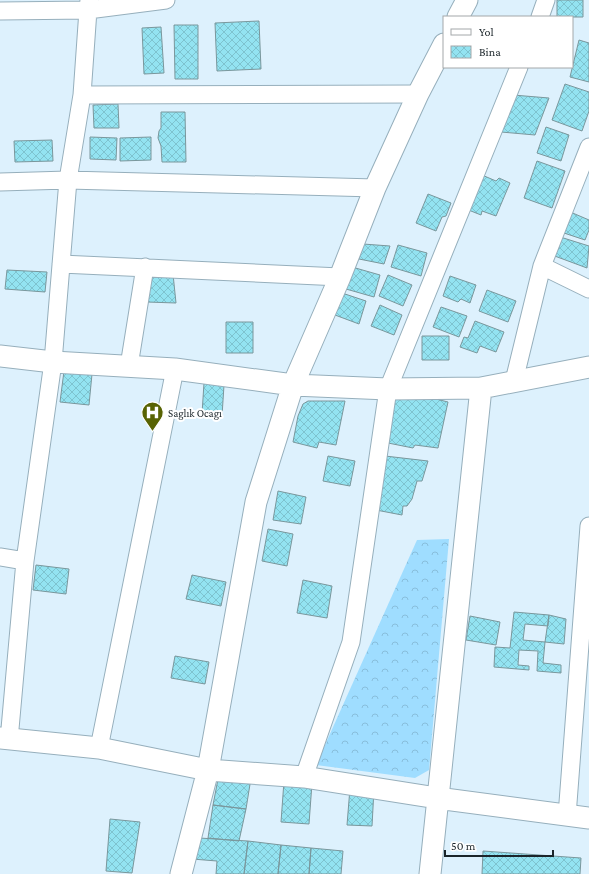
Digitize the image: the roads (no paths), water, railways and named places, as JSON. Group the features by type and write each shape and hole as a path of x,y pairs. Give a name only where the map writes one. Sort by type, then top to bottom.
{"street":[{"path":"0,11 166,0"},
{"path":"459,16 467,0"},
{"path":"540,16 546,0"},
{"path":"88,5 82,95 68,180 53,362 25,561 4,739 99,748 208,770 304,776 437,798 589,818"},
{"path":"180,874 208,770 256,502 293,385 340,277 375,188 418,94 443,46"},
{"path":"304,776 351,642 388,389 519,68"},
{"path":"82,95 418,94"},
{"path":"514,380 542,266 589,147"},
{"path":"0,182 68,180 375,188"},
{"path":"61,264 340,277"},
{"path":"542,266 589,288"},
{"path":"129,366 145,267"},
{"path":"0,356 53,362 175,368 293,385 388,389 481,388 514,380 589,367"},
{"path":"99,748 175,368"},
{"path":"430,874 481,388"},
{"path":"567,816 589,526"},
{"path":"0,558 25,561"}],"place":[{"name":"Saglık Ocagı","path":"152,432"}]}
